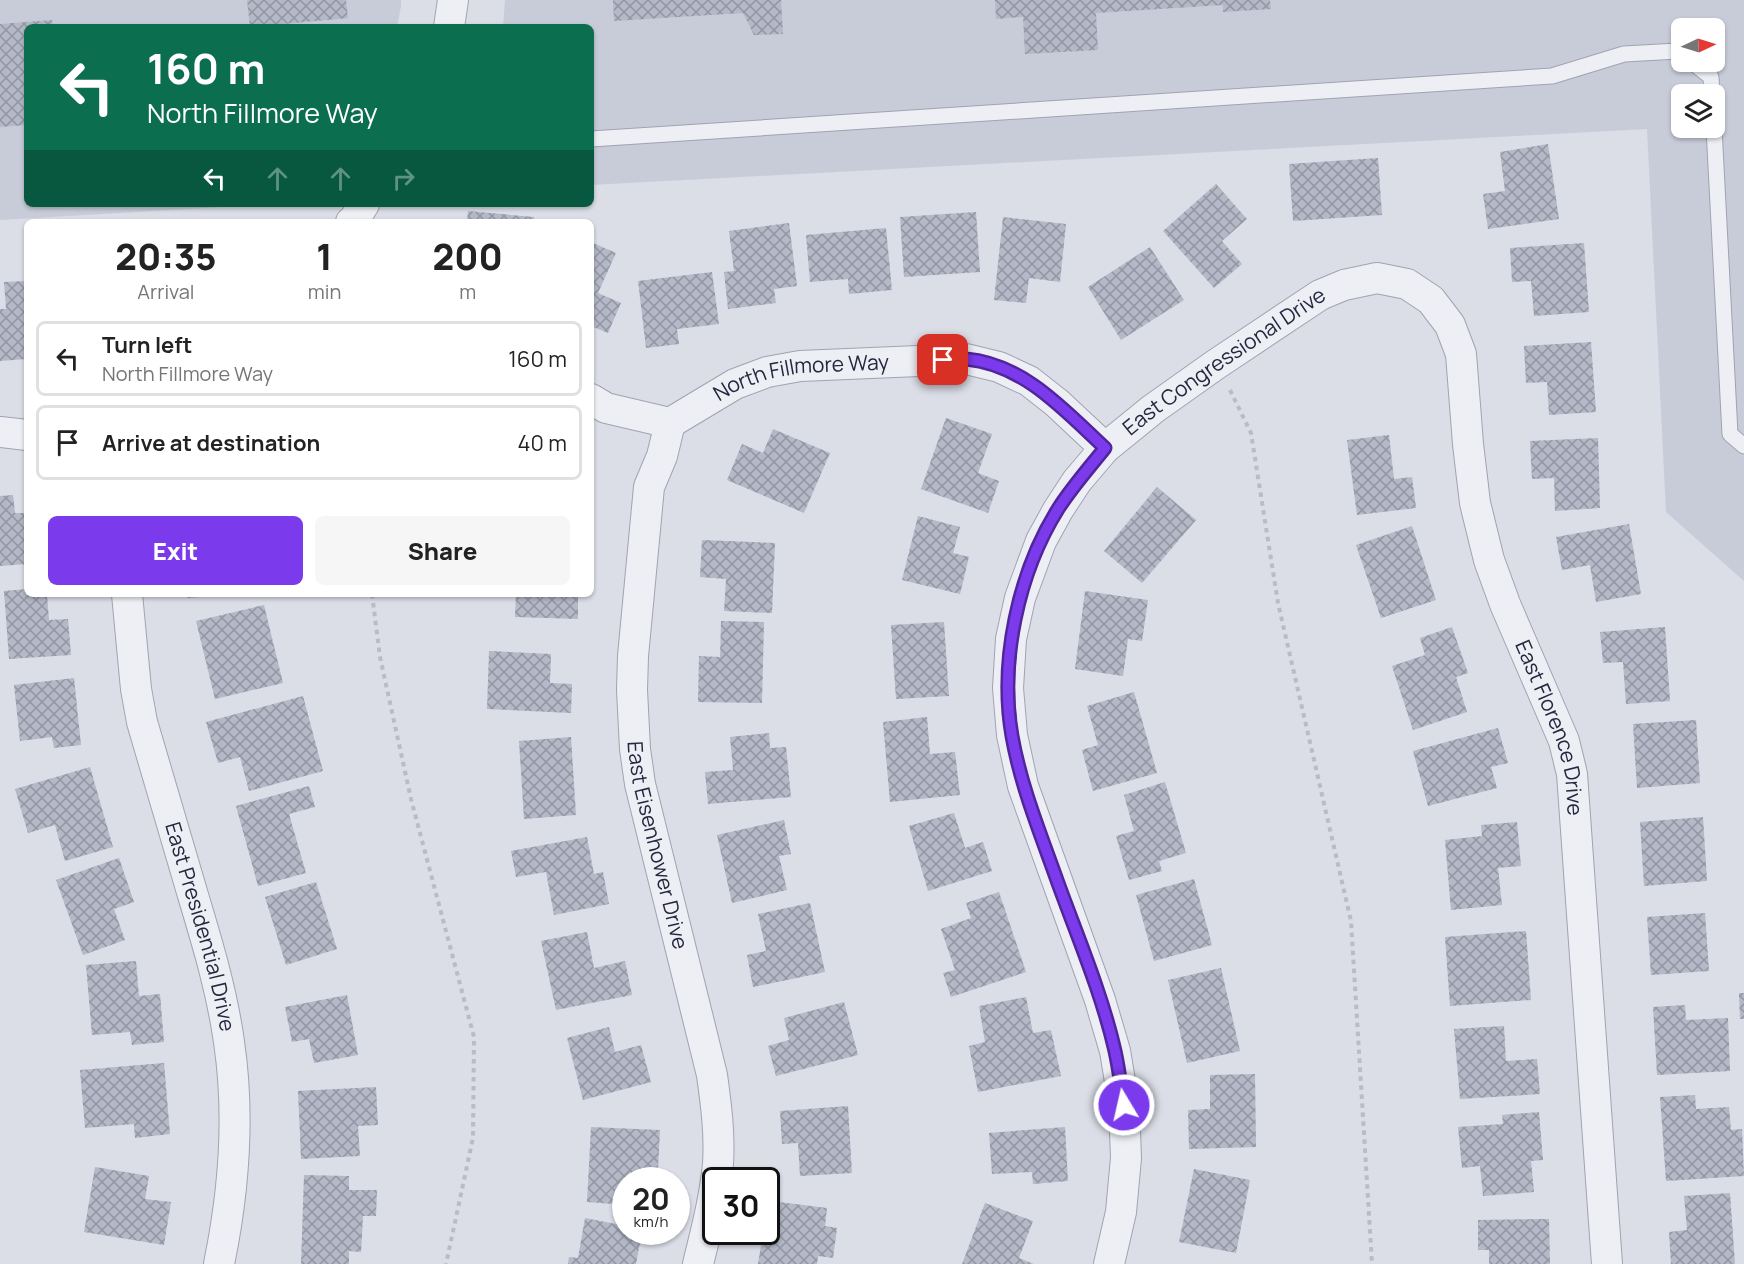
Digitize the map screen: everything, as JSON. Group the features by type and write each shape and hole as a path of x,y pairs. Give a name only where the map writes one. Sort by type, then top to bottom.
{"street":[{"path":"449,24 453,0"},
{"name":"East Florence Drive","path":"1344,285 1377,278 1407,284 1431,300 1450,325 1461,354 1475,503 1489,560 1505,604 1564,741 1572,774 1607,1264"},
{"name":"East Congressional Drive","path":"1109,1264 1121,1212 1126,1158 1124,1105 1115,1051 1100,1000 1023,786 1012,735 1008,688 1011,639 1020,598 1041,541 1058,510 1077,481 1105,448 1215,365 1320,295 1344,285"},
{"name":"North Fillmore Way","path":"670,423 735,384 768,372 800,366 966,359 999,367 1029,381 1057,403 1105,448"},
{"path":"594,401 606,408 670,423"},
{"name":"East Eisenhower Drive","path":"670,423 662,456 649,487 633,656 632,690 635,749 640,784 712,1075 717,1109 718,1163 710,1214 698,1264"},
{"path":"0,432 24,435"},
{"name":"East Presidential Drive","path":"127,597 136,689 142,722 217,977 229,1044 235,1112 235,1146 226,1228 219,1264"}],"lane":[{"path":"594,139 1552,76 1624,54 1671,51"},
{"path":"1705,72 1711,77 1711,84"},
{"path":"1715,138 1730,434 1744,446"}],"path":[{"path":"1228,386 1251,433 1278,603 1351,921 1372,1264"},
{"path":"372,597 380,657 411,799 474,1037 473,1138 446,1264"}],"shaded area":[{"path":"0,0 401,0 398,24 24,24 24,207 221,207 0,220"},
{"path":"505,0 1744,0 1744,581 1666,512 1647,129 594,185 594,24 503,24"}],"building":[{"path":"247,0 346,0 348,18 283,24 250,24"},
{"path":"613,0 781,0 783,34 754,35 743,13 614,21"},
{"path":"995,0 1270,0 1271,9 1223,12 1223,5 1096,13 1098,50 1025,54 1023,17 996,19"},
{"path":"52,20 53,24 24,24 24,125 0,127 0,24"},
{"path":"1548,144 1559,219 1488,229 1483,194 1505,191 1500,152"},
{"path":"1378,158 1382,215 1293,221 1289,164"},
{"path":"1216,184 1247,219 1222,241 1242,264 1214,288 1163,231"},
{"path":"468,211 534,217 534,219 467,219"},
{"path":"976,212 980,272 904,277 900,217"},
{"path":"1003,217 1066,224 1060,282 1029,278 1026,303 994,300"},
{"path":"789,223 797,286 774,289 776,303 728,309 724,272 734,271 729,231"},
{"path":"886,228 892,290 849,294 848,279 810,282 806,235"},
{"path":"594,243 616,253 598,293 621,303 608,333 594,327"},
{"path":"1584,243 1589,312 1534,316 1531,281 1512,282 1510,248"},
{"path":"1150,247 1184,300 1121,340 1088,287"},
{"path":"712,272 719,324 677,329 679,344 646,348 638,281"},
{"path":"24,281 24,359 0,361 0,309 6,309 4,282"},
{"path":"1591,342 1596,412 1549,415 1547,382 1526,383 1524,346"},
{"path":"946,418 992,434 978,473 999,481 988,513 921,489"},
{"path":"773,429 830,453 804,513 727,480 742,444 763,453"},
{"path":"1389,435 1394,479 1412,477 1416,508 1357,515 1347,440"},
{"path":"1598,438 1600,508 1555,511 1554,478 1532,479 1530,441"},
{"path":"1157,487 1196,520 1142,583 1104,551"},
{"path":"13,495 15,513 24,513 24,564 0,566 0,496"},
{"path":"918,516 960,527 953,553 969,557 960,594 902,580"},
{"path":"1629,524 1641,594 1596,602 1590,565 1562,570 1556,537"},
{"path":"1412,526 1436,600 1381,618 1356,545"},
{"path":"702,540 775,543 772,613 724,611 726,579 700,577"},
{"path":"24,589 24,597 47,597 49,620 68,619 71,655 9,659 4,591"},
{"path":"1085,591 1148,600 1142,641 1128,639 1123,676 1075,669"},
{"path":"516,597 578,597 578,619 515,617"},
{"path":"264,605 283,683 215,699 196,621"},
{"path":"721,621 764,622 762,703 698,702 699,656 720,657"},
{"path":"944,622 949,696 896,699 891,625"},
{"path":"1452,627 1468,673 1456,677 1467,712 1413,730 1392,666 1425,655 1420,638"},
{"path":"1665,627 1670,701 1626,704 1623,662 1603,663 1600,632"},
{"path":"489,651 551,654 550,683 572,684 571,713 487,709"},
{"path":"74,678 81,745 54,748 52,737 20,741 14,685"},
{"path":"1134,692 1157,773 1093,791 1082,750 1098,745 1087,706"},
{"path":"303,696 323,771 249,791 240,757 218,763 206,722"},
{"path":"927,717 930,754 955,752 960,795 890,802 883,722"},
{"path":"1696,720 1700,783 1637,788 1633,724"},
{"path":"1498,728 1508,763 1491,767 1497,788 1428,806 1413,751"},
{"path":"769,733 770,748 786,747 791,797 708,804 705,772 733,770 730,737"},
{"path":"571,737 576,815 524,819 519,741"},
{"path":"90,767 113,847 65,861 55,825 28,833 15,789"},
{"path":"1165,782 1186,853 1159,861 1162,871 1129,880 1116,836 1134,831 1124,795"},
{"path":"309,786 315,807 289,814 306,873 258,886 236,806"},
{"path":"954,813 965,848 983,842 992,871 928,891 909,826"},
{"path":"1703,817 1707,881 1644,886 1640,822"},
{"path":"784,820 791,854 779,856 787,890 732,903 717,835"},
{"path":"1517,822 1521,866 1498,868 1502,905 1451,910 1445,840 1482,836 1481,825"},
{"path":"587,837 594,874 603,872 609,904 554,915 546,872 516,877 511,851"},
{"path":"119,858 134,902 114,909 125,940 83,955 56,880"},
{"path":"1194,879 1212,945 1154,961 1136,895"},
{"path":"316,882 337,949 286,965 265,897"},
{"path":"999,892 1026,972 951,997 943,973 955,970 941,929 971,918 966,903"},
{"path":"810,903 825,972 753,987 747,955 766,951 758,914"},
{"path":"1705,913 1709,971 1651,975 1647,917"},
{"path":"1526,931 1531,1000 1450,1006 1445,937"},
{"path":"587,932 594,968 625,961 632,995 556,1010 541,941"},
{"path":"136,961 139,996 160,994 164,1042 132,1045 130,1032 92,1035 86,965"},
{"path":"1221,968 1240,1051 1187,1063 1168,980"},
{"path":"1739,993 1744,993 1744,1019 1740,1019"},
{"path":"347,995 358,1055 314,1063 309,1039 292,1042 285,1007"},
{"path":"1026,997 1033,1033 1051,1030 1061,1076 978,1092 969,1046 985,1042 979,1006"},
{"path":"844,1002 858,1055 776,1076 768,1046 789,1040 784,1018"},
{"path":"1685,1005 1686,1020 1728,1018 1730,1071 1657,1075 1653,1007"},
{"path":"1504,1026 1506,1061 1537,1059 1540,1094 1460,1099 1454,1029"},
{"path":"609,1027 615,1052 641,1045 651,1082 583,1100 567,1038"},
{"path":"164,1063 170,1134 135,1138 134,1124 85,1128 80,1070"},
{"path":"1255,1074 1256,1147 1189,1149 1188,1110 1210,1109 1210,1075"},
{"path":"376,1087 378,1125 358,1126 360,1156 301,1159 298,1091"},
{"path":"1695,1095 1696,1109 1729,1107 1731,1130 1742,1129 1744,1176 1666,1181 1660,1097"},
{"path":"848,1106 852,1173 800,1176 798,1143 782,1144 780,1111"},
{"path":"1539,1112 1543,1160 1531,1161 1534,1192 1483,1196 1480,1166 1462,1168 1458,1127 1503,1124 1502,1115"},
{"path":"591,1127 660,1130 658,1167 612,1167 612,1204 587,1202"},
{"path":"1065,1127 1068,1181 1033,1184 1032,1172 992,1174 989,1133"},
{"path":"95,1167 149,1176 145,1199 171,1202 164,1245 84,1232"},
{"path":"1194,1169 1250,1180 1236,1253 1179,1242"},
{"path":"304,1175 349,1176 349,1190 377,1190 376,1216 363,1216 361,1252 349,1251 349,1264 301,1264"},
{"path":"1730,1193 1735,1264 1671,1264 1669,1232 1687,1230 1684,1196"},
{"path":"780,1202 827,1208 825,1226 837,1228 833,1258 818,1256 817,1264 758,1264 761,1245 780,1245"},
{"path":"985,1203 1033,1221 1019,1258 1034,1264 962,1264"},
{"path":"585,1218 612,1223 612,1245 640,1245 636,1264 568,1264 569,1257 578,1258"},
{"path":"1549,1219 1550,1264 1489,1264 1489,1250 1478,1250 1478,1220"}],"route":[{"path":"943,360 966,359 999,367 1029,381 1057,403 1105,448 1077,481 1041,541 1020,598 1011,639 1008,688 1012,735 1023,786 1100,1000 1115,1051 1124,1105"}]}
